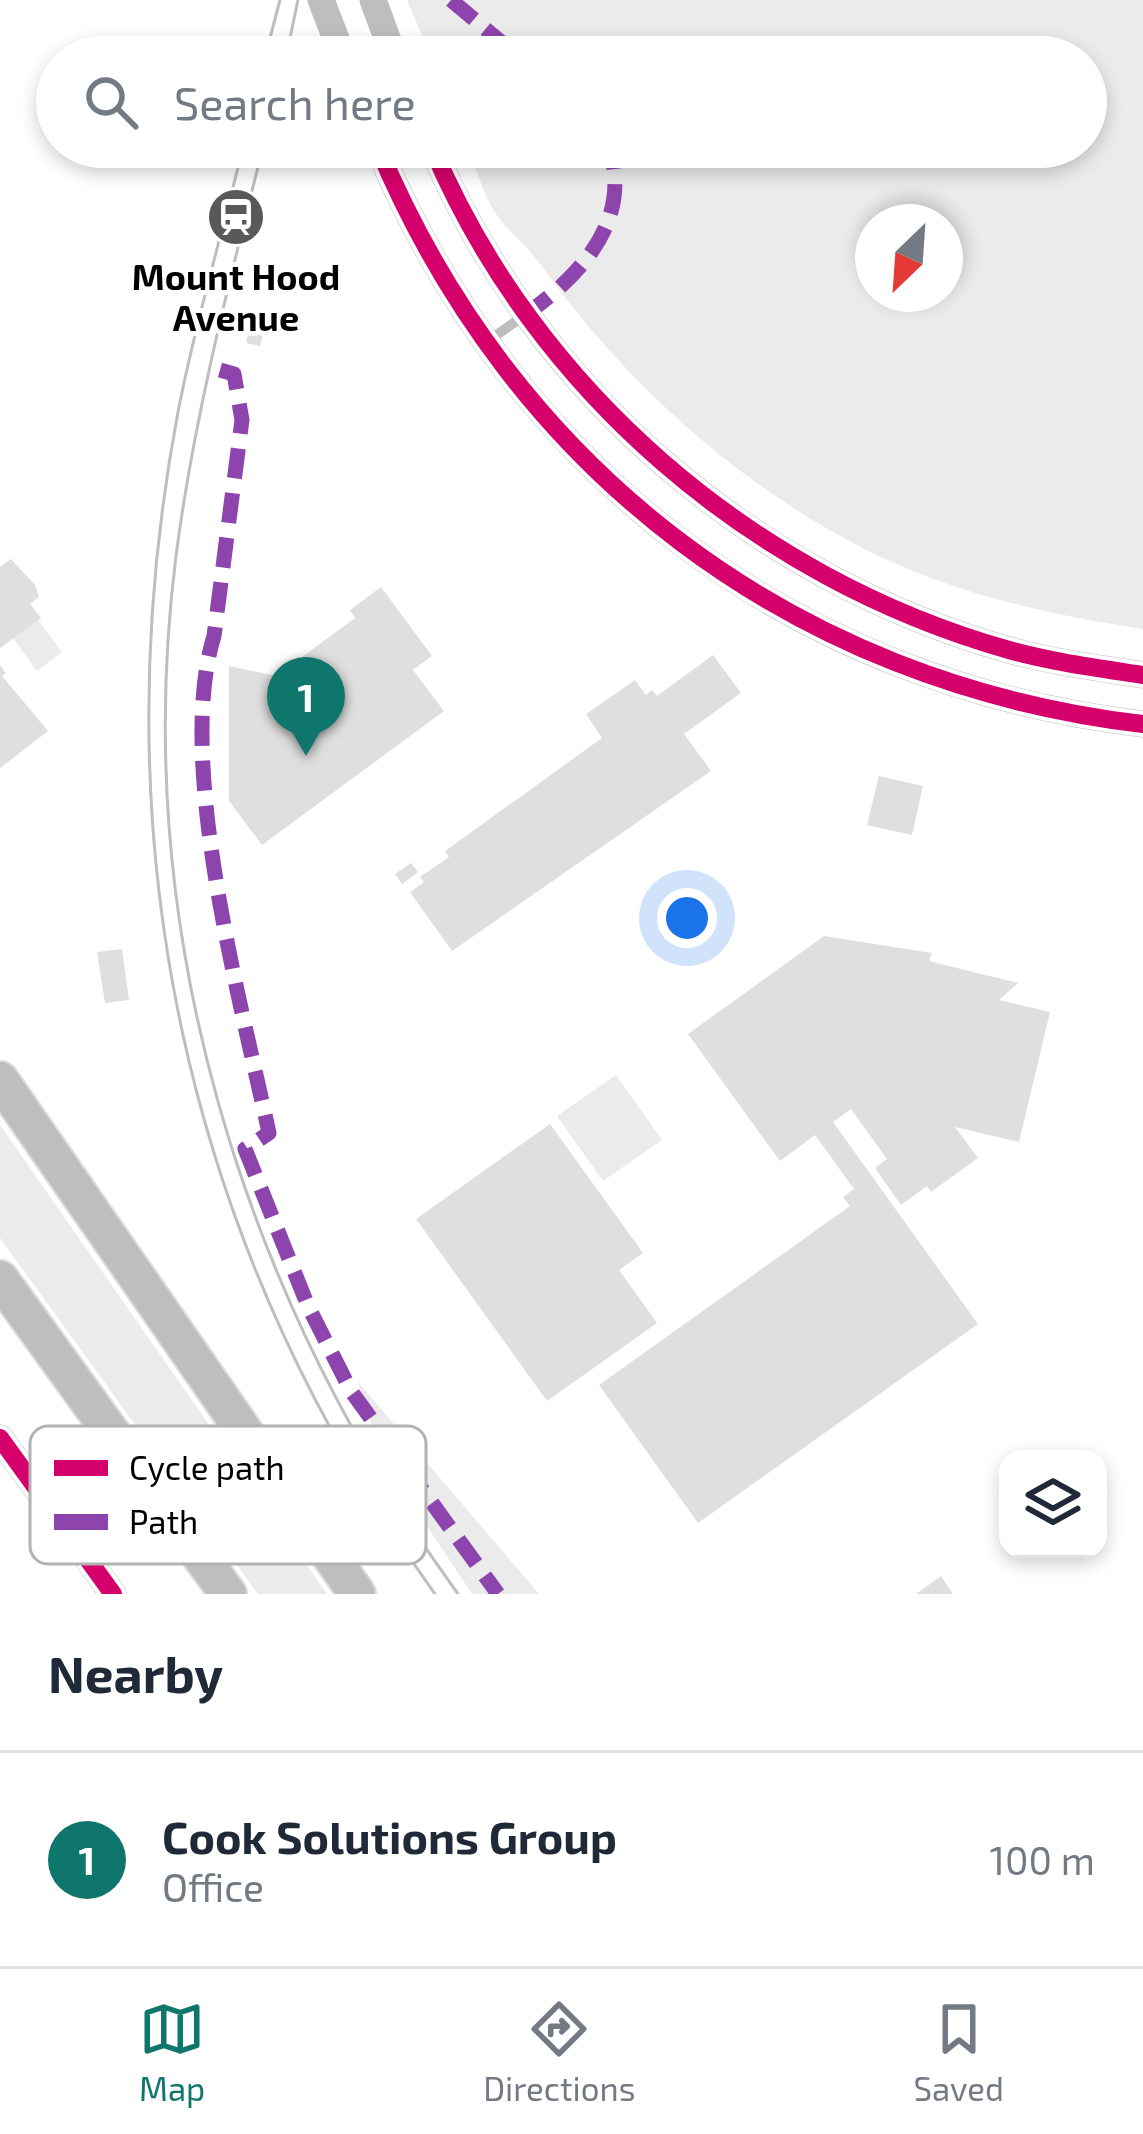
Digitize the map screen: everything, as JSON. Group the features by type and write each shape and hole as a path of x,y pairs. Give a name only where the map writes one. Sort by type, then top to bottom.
{"main road":[{"path":"0,1080 240,1426"},
{"path":"0,1280 106,1426"},
{"path":"206,1564 228,1594"},
{"path":"336,1564 357,1594"}],"street":[{"path":"321,0 335,36"},
{"path":"373,0 386,36"},
{"path":"388,168 428,250 485,343 570,446 646,517 766,601 940,682 1007,701 1143,724"},
{"path":"442,168 476,237 525,315 620,426 721,509 802,562 950,631 1011,651 1143,675"},
{"path":"0,1438 30,1479"},
{"path":"91,1564 113,1594"}],"lane":[{"path":"485,343 525,315"}],"shaded area":[{"path":"407,0 1143,0 1143,629 1040,610 939,581 881,557 771,493 719,454 624,366 496,214 475,168 1107,168 1107,36 422,36"},
{"path":"38,620 62,652 37,671 13,638"},
{"path":"616,1075 662,1140 603,1181 557,1116"},
{"path":"0,1125 210,1426 136,1426 0,1238"},
{"path":"358,1382 396,1426 372,1426"},
{"path":"426,1462 539,1594 472,1594 426,1525"},
{"path":"236,1564 306,1564 327,1594 258,1594"}],"building":[{"path":"254,310 268,314 260,346 246,343"},
{"path":"11,559 35,585 39,597 30,604 41,618 0,648 0,567"},
{"path":"381,587 432,656 413,670 444,711 262,845 229,801 229,666 276,676 355,618 350,610"},
{"path":"713,655 741,693 684,734 711,771 452,951 410,892 424,882 420,877 449,857 445,851 602,738 586,714 635,680 646,695 652,690 657,696"},
{"path":"0,665 6,673 2,676 48,731 0,768"},
{"path":"879,776 923,786 912,835 867,825"},
{"path":"411,863 418,872 402,884 395,874"},
{"path":"824,936 932,953 929,961 1018,983 999,1000 1050,1012 1019,1142 955,1127 978,1158 931,1192 927,1186 901,1205 875,1168 887,1159 851,1109 833,1122 978,1324 698,1523 599,1385 850,1206 843,1197 854,1189 815,1135 780,1161 688,1034"},
{"path":"122,949 129,1000 105,1003 97,952"},
{"path":"550,1124 643,1253 619,1270 657,1323 547,1401 416,1219"},
{"path":"941,1576 953,1594 916,1594"}],"tram line":[{"path":"271,36 280,0"},
{"path":"290,36 298,0"},
{"path":"238,168 178,412 156,570 149,726 158,880 182,1030 222,1178 277,1321 331,1426"},
{"path":"258,168 202,401 176,556 166,695 170,833 187,968 218,1102 261,1232 316,1357 354,1426"},
{"path":"426,1545 458,1594"},
{"path":"416,1564 435,1594"}],"marked path":[{"path":"451,0 494,36"},
{"path":"525,315 565,283 597,244 614,199 614,168"},
{"path":"220,370 234,374 242,420 204,688 202,748 216,883 269,1133 245,1149 308,1306 351,1391 376,1426"},
{"path":"426,1495 498,1594"}],"cycle path":[{"path":"388,168 436,263 506,368 588,462 681,542 783,609 895,662 1016,701 1143,724"},
{"path":"442,168 476,236 530,318 593,394 664,463 742,524 826,575 915,618 1009,650 1143,675"},
{"path":"0,1438 30,1479"},
{"path":"91,1564 113,1594"}],"place":[{"name":"Mount Hood Avenue","path":"236,217"},
{"name":"Cook Solutions Group","path":"306,756"}]}
